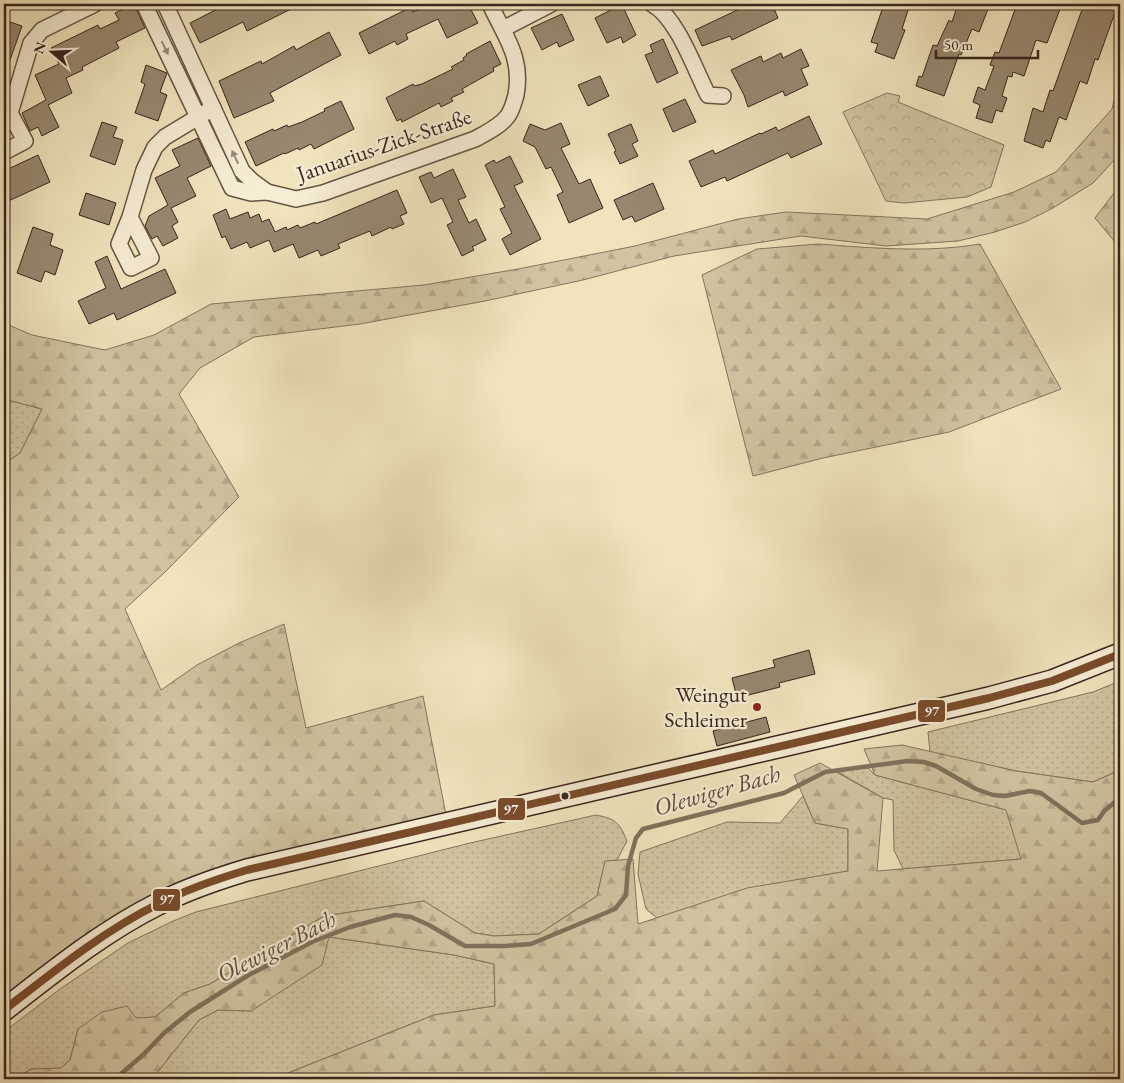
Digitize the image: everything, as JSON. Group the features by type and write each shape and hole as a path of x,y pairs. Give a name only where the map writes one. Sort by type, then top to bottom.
{"main road":[{"path":"4,1010 99,939 127,921 177,894 228,876 989,698 1052,681 1120,654"}],"street":[{"path":"4,152 25,140 7,118 31,43 42,30 96,4"},
{"name":"Januarius-Zick-Straße","path":"144,4 232,188 252,193 267,192 296,199 323,193 475,139 491,130 507,117 514,101 518,82 518,68 515,55 490,4"},
{"name":"Januarius-Zick-Straße","path":"165,4 242,171 267,192"},
{"path":"503,29 551,4"},
{"path":"652,4 662,10 676,30 708,95 723,96"},
{"path":"130,217 144,170 155,147 165,137 213,108"}],"green space":[{"path":"887,93 900,96 898,102 1004,145 991,187 967,197 904,203 886,201 843,112"},
{"path":"1120,95 1120,154 1093,183 1053,208 1025,222 995,232 958,241 886,246 801,236 674,256 583,280 485,301 360,324 254,337 200,368 179,394 239,497 165,572 125,609 161,690 197,665 239,643 284,624 306,728 423,696 446,815 224,868 4,1000 4,464 20,453 42,409 4,399 4,323 32,335 105,350 154,335 211,304 424,285 635,246 738,219 786,212 927,219 1014,192 1056,172 1112,109 1114,100"},
{"path":"1120,185 1120,248 1095,218"},
{"path":"818,244 920,249 980,244 1061,389 949,432 823,458 753,476 702,275 757,249"},
{"path":"4,399 42,409 20,453 4,464"},
{"path":"1120,681 1120,770 1093,782 1016,771 930,752 928,732 1093,692"},
{"path":"902,745 1016,771 1093,782 1120,770 1120,1079 273,1079 434,1015 495,1006 494,964 454,955 329,937 322,965 251,1011 218,1010 199,1020 152,1079 15,1079 31,1069 61,1068 70,1060 78,1029 102,1012 127,1006 136,1018 155,1017 184,993 210,984 324,916 424,901 475,933 494,936 539,934 597,896 605,861 633,859 638,924 747,888 848,871 848,829 815,823 794,775 820,763 883,798 877,871 1021,859 1006,810 875,775 864,749"},
{"path":"867,767 875,775 1007,810 1022,859 903,869 894,850 893,800 883,798 838,772"},
{"path":"803,796 815,823 848,829 848,871 751,888 657,918 646,909 638,874 640,852 727,822 780,823"},
{"path":"596,815 616,822 622,829 627,841 617,860 605,862 597,896 539,934 494,936 475,933 424,901 324,916 210,984 184,993 155,1017 78,1029 70,1060 61,1069 31,1069 15,1079 4,1079 4,1032 60,989 128,943 173,921 196,912 470,843"},
{"path":"328,937 454,955 494,964 495,1006 434,1015 273,1079 152,1079 199,1020 218,1010 251,1011"}],"building":[{"path":"134,4 145,28 116,42 119,48 82,67 83,70 66,78 72,93 48,105 59,127 42,136 38,127 30,131 22,113 46,100 35,75 59,64 51,48 98,25 100,29 119,20 115,13"},
{"path":"227,4 301,4 247,31 243,22 200,43 190,23"},
{"path":"431,4 468,4 478,23 447,38 438,19 406,34 408,39 397,45 395,41 369,54 359,33 411,7 413,12"},
{"path":"750,4 772,4 778,18 732,40 730,36 702,46 695,30"},
{"path":"884,4 910,4 902,29 905,30 894,59 875,52 878,44 871,42"},
{"path":"958,4 990,4 979,32 972,29 961,55 959,54 944,96 916,86 919,76 922,77 933,45 937,46 949,20 952,22"},
{"path":"1017,4 1062,4 1047,43 1036,40 1024,76 1013,72 1012,77 1008,76 1002,96 1007,98 1002,112 996,110 992,123 976,118 980,105 973,102 978,87 985,90 994,66 990,65 995,52 999,53"},
{"path":"1084,4 1118,4 1098,60 1095,59 1087,84 1080,81 1066,120 1059,117 1050,142 1046,140 1043,148 1024,141 1033,108 1043,112 1050,90 1053,91"},
{"path":"617,7 624,9 636,35 623,43 621,37 607,43 595,18"},
{"path":"562,14 574,40 559,47 557,42 542,50 531,28"},
{"path":"4,20 22,26 5,74 4,73"},
{"path":"329,32 341,55 270,93 274,101 234,118 219,81 261,61 262,64 294,46 296,50"},
{"path":"663,39 678,73 657,83 645,55 653,52 650,45"},
{"path":"490,41 501,64 493,68 494,71 462,89 464,92 451,98 453,101 441,107 439,103 402,122 401,119 397,121 386,98 413,84 414,86 422,84 453,69 451,67 464,60 463,58 466,54"},
{"path":"801,49 809,66 801,69 808,85 785,96 783,91 748,107 731,70 761,56 763,62 781,53 783,58"},
{"path":"146,65 167,73 160,92 167,95 158,121 135,113 145,84 141,82"},
{"path":"600,76 609,96 588,106 578,85"},
{"path":"685,99 696,122 673,132 663,109"},
{"path":"341,101 354,129 314,149 311,144 299,150 298,148 284,153 256,166 245,142 273,129 274,131 287,125 288,127 302,122"},
{"path":"809,116 822,144 791,158 788,153 727,181 725,177 701,187 689,161 713,150 715,154 776,127 778,131"},
{"path":"102,122 117,127 113,137 123,140 115,165 90,156"},
{"path":"561,123 570,144 561,148 579,184 590,179 603,208 569,223 557,195 563,192 551,167 546,169 535,147 523,141 530,124 545,130"},
{"path":"631,124 638,141 632,144 638,156 620,164 608,134"},
{"path":"198,138 211,166 187,178 196,196 171,208 178,222 172,226 178,238 163,246 157,236 152,239 145,226 149,216 168,205 155,178 180,166 172,150"},
{"path":"38,155 50,182 4,203 4,171"},
{"path":"510,156 523,182 514,186 541,239 510,255 502,239 512,233 500,209 505,207 485,165 494,160 496,163"},
{"path":"453,169 466,197 458,200 469,223 476,219 486,240 472,247 474,250 462,256 447,225 453,222 442,198 431,203 419,177 431,172 434,178"},
{"path":"653,183 664,209 635,222 632,216 623,220 614,200"},
{"path":"397,190 407,213 400,216 404,224 392,229 391,227 372,236 370,231 338,244 340,248 321,256 318,250 299,258 293,244 274,252 269,240 250,248 247,242 231,249 225,236 222,238 213,215 226,209 230,219 248,212 250,218 259,214 262,222 269,219 275,232 286,227 287,230 298,225 300,228 315,222 316,224"},
{"path":"86,193 116,203 109,225 79,215"},
{"path":"33,227 53,234 50,245 63,250 55,275 45,271 41,282 17,273"},
{"path":"107,256 121,289 165,269 176,293 117,320 114,313 89,324 78,301 106,288 95,262"},
{"path":"809,650 815,674 779,683 780,687 737,698 732,678 775,667 773,660"},
{"path":"766,717 770,732 717,746 713,731"}],"waterway":[{"name":"Olewiger Bach","path":"115,1079 144,1054 164,1033 190,1012 247,976 312,942 350,927 395,915 411,917 465,946 531,944 615,909 626,895 628,866 636,838 643,829 784,793 825,772 908,761 924,762 936,766 976,789 993,795 1005,796 1030,791 1041,793 1082,823 1098,820 1104,811 1120,798"}],"transit line":[{"name":"97","path":"4,1010 78,953 117,927 169,899 225,877 247,870 989,698 1052,681 1120,654"}],"place":[{"name":"Weingut Schleimer","path":"757,707"}]}
